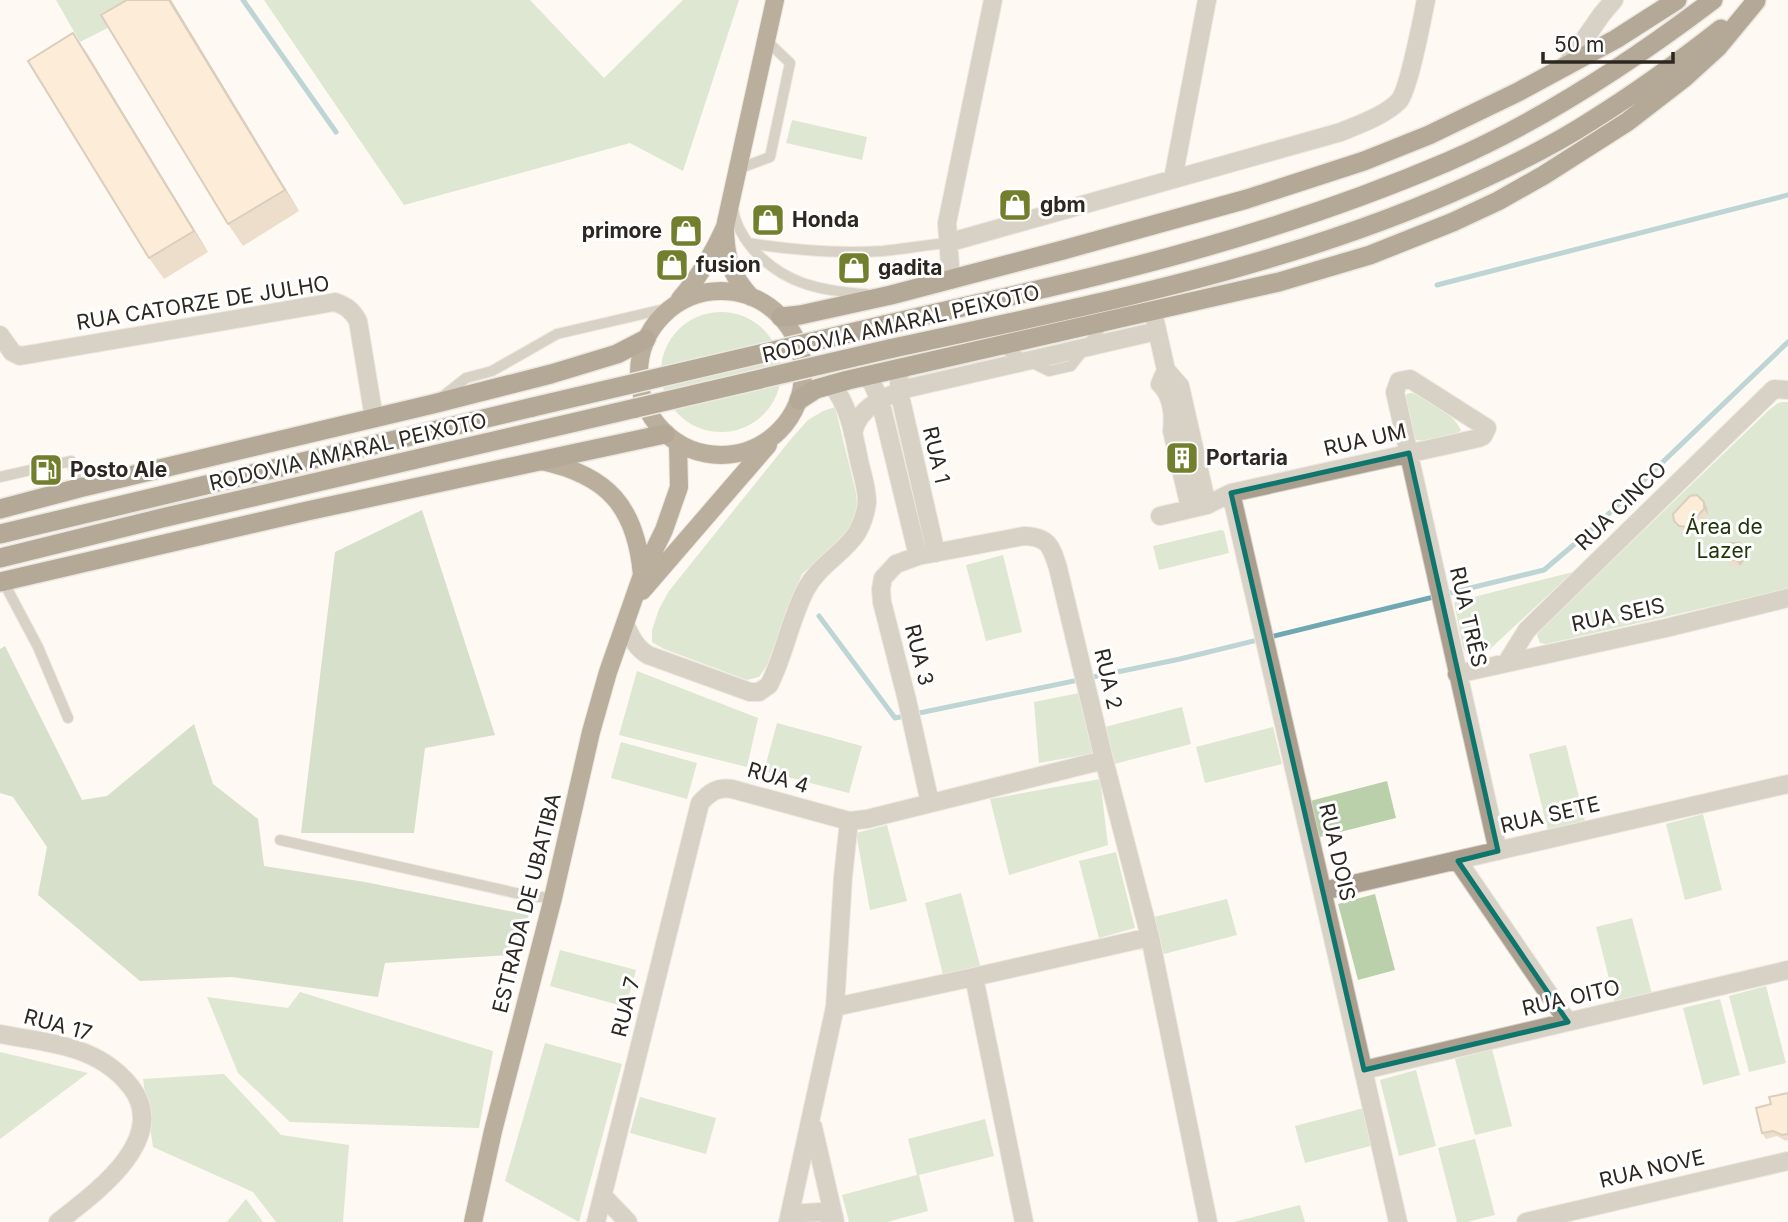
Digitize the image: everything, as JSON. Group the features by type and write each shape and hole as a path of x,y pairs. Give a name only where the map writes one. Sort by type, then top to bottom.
{"highway":[{"path":"781,317 951,280 1201,212 1364,161 1429,135 1565,67 1677,0"},
{"name":"RODOVIA AMARAL PEIXOTO","path":"0,534 1100,275 1297,218 1377,190 1469,151 1564,101 1657,42 1713,0"},
{"path":"799,400 816,389 831,384 1279,282 1358,259 1453,222 1544,175 1627,122 1684,78 1718,47 1757,1"},
{"name":"RODOVIA AMARAL PEIXOTO","path":"0,558 539,430 1179,284 1307,247 1386,220 1457,191 1591,122 1757,1"},
{"path":"0,509 593,363 646,339"},
{"path":"2,581 537,461 672,438"}],"main road":[{"path":"751,297 731,270 725,250 725,227 775,0"},
{"path":"673,307 700,294 737,293 751,297 772,310 781,317 794,337 803,368 799,400 780,429 762,444 740,453 724,455 692,450 672,438 655,421 647,409 639,382 639,367 646,339 662,316 702,272 725,227"},
{"name":"ESTRADA DE UBATIBA","path":"635,598 780,429"},
{"name":"ESTRADA DE UBATIBA","path":"473,1222 591,732 608,672 642,575 664,530 679,487 672,438"},
{"path":"537,461 579,472 602,485 626,516 635,537 642,575"}],"street":[{"path":"951,280 947,223 993,0"},
{"path":"1172,179 1207,0"},
{"path":"947,243 1341,132 1384,112 1400,99 1407,83 1426,0"},
{"path":"1565,67 1614,0"},
{"name":"RUA CATORZE DE JULHO","path":"0,335 12,352 20,356 335,302 345,305 358,321 374,418"},
{"path":"1153,312 1163,377 1173,417 1172,430 1199,506"},
{"path":"853,434 861,415 867,409 899,391 1157,331"},
{"name":"RUA 1","path":"902,367 899,391 936,553"},
{"name":"RUA 1","path":"864,376 872,383 880,400 918,556"},
{"path":"1163,377 1180,386 1199,506"},
{"name":"RUA UM","path":"1160,516 1199,506 1231,493 1479,438 1487,428 1410,379 1399,381 1395,392"},
{"path":"625,624 634,642 648,655 741,690 750,692 765,689 773,678 809,583 818,570 856,534 864,516 866,495 853,434 842,399 831,384"},
{"name":"RUA CINCO","path":"1507,662 1527,630 1781,389"},
{"name":"RUA TRÊS","path":"1395,392 1498,851"},
{"name":"RUA DOIS","path":"1231,493 1398,1222"},
{"name":"RUA 2","path":"936,553 1024,536 1045,540 1053,551 1150,937 1208,1222"},
{"name":"RUA 3","path":"930,803 881,589 883,578 896,564 936,553"},
{"name":"RUA SEIS","path":"1457,674 1788,598"},
{"path":"835,1219 820,1212 789,1218 835,1007 849,821 867,819 1104,760"},
{"name":"RUA SETE","path":"1323,891 1788,784"},
{"name":"RUA 4","path":"700,803 717,789 732,789 849,821"},
{"name":"RUA 7","path":"596,1222 700,803"},
{"path":"1458,860 1568,1022"},
{"path":"835,1007 1150,937"},
{"name":"RUA OITO","path":"1364,1070 1788,970"},
{"path":"974,977 1024,1222"},
{"name":"RUA 17","path":"0,1034 42,1040 107,1063 122,1075 142,1107 140,1129 129,1156 115,1175 58,1222"},
{"path":"811,1120 835,1219"},
{"name":"RUA NOVE","path":"1526,1222 1788,1161"},
{"path":"603,1196 628,1222"}],"lane":[{"path":"738,169 769,157 790,63 766,40"},
{"path":"731,196 734,216 748,243 759,256 785,277 815,288 891,295"},
{"path":"748,243 803,250 881,251 947,243"},
{"path":"433,404 466,378 492,371 557,334 673,307"},
{"path":"1086,347 1105,322"},
{"path":"998,345 1026,360"},
{"path":"0,477 71,461 79,488"},
{"path":"2,581 38,647 68,718"},
{"path":"280,840 529,896 553,898"}],"highlighted area":[{"path":"1409,453 1498,851 1458,861 1568,1022 1364,1070 1231,493"}],"green space":[{"path":"56,0 163,0 80,42"},
{"path":"264,0 530,0 604,78 683,0 739,0 683,171 630,143 404,205"},
{"path":"792,120 867,137 862,160 786,143"},
{"path":"721,312 744,316 764,329 777,349 781,372 777,395 764,415 744,428 721,432 698,428 678,415 665,395 661,372 665,349 678,329 698,316"},
{"path":"1411,393 1440,408 1454,420 1461,431 1438,440 1414,439 1404,399"},
{"name":"Área de Lazer","path":"1788,402 1788,589 1546,644 1540,643 1537,635 1544,626 1769,410 1778,403"},
{"path":"835,407 856,493 854,520 845,535 802,574 767,665 759,677 747,680 652,642 652,630 659,609 669,591 808,420"},
{"path":"422,510 495,735 425,748 414,833 301,833 335,552"},
{"path":"1224,531 1229,553 1159,570 1153,546"},
{"path":"1003,555 1022,632 986,641 966,565"},
{"path":"1573,572 1490,649 1472,656 1463,648 1454,602"},
{"path":"5,646 82,800 107,796 194,724 213,784 258,819 264,866 365,882 529,915 509,955 385,963 378,997 232,977 140,981 38,895 47,847 13,797 0,793 0,649"},
{"path":"637,671 758,718 747,767 619,735"},
{"path":"1079,693 1095,753 1039,763 1034,702"},
{"path":"1182,707 1191,744 1114,764 1105,727"},
{"path":"777,723 862,746 849,793 764,771"},
{"path":"1273,727 1282,764 1205,783 1196,747"},
{"path":"621,742 697,763 687,799 611,778"},
{"path":"1566,745 1585,821 1548,831 1529,754"},
{"path":"1100,779 1108,845 1009,875 990,799"},
{"path":"1387,781 1396,818 1320,837 1310,801"},
{"path":"1703,814 1722,890 1685,900 1666,824"},
{"path":"887,825 907,901 870,910 856,833"},
{"path":"1116,852 1135,928 1099,938 1079,861"},
{"path":"961,893 981,969 944,979 925,903"},
{"path":"1375,894 1395,970 1358,980 1338,904"},
{"path":"1227,899 1237,935 1160,955 1150,918"},
{"path":"1632,918 1652,994 1615,1003 1596,927"},
{"path":"560,950 636,970 626,1007 550,986"},
{"path":"1766,986 1786,1063 1749,1072 1729,996"},
{"path":"300,992 493,1051 479,1128 290,1122 238,1073 207,997 288,1008"},
{"path":"1720,999 1740,1075 1703,1085 1683,1008"},
{"path":"545,1043 622,1064 579,1222 505,1181"},
{"path":"1492,1049 1512,1126 1475,1135 1455,1059"},
{"path":"0,1052 88,1073 0,1139"},
{"path":"1416,1070 1436,1146 1399,1156 1380,1080"},
{"path":"224,1074 281,1135 349,1145 343,1222 276,1222 253,1192 153,1147 143,1079"},
{"path":"640,1097 716,1118 706,1154 630,1133"},
{"path":"1372,1106 1382,1143 1305,1163 1295,1126"},
{"path":"985,1119 994,1156 919,1175 928,1211 887,1222 849,1222 842,1195 917,1175 908,1139"},
{"path":"1475,1139 1495,1215 1457,1222 1438,1148"},
{"path":"246,1199 263,1222 227,1222"},
{"path":"1300,1205 1305,1222 1234,1222"}],"building":[{"path":"127,0 169,0 285,190 228,224 101,15"},
{"path":"73,33 194,231 149,258 28,61"},
{"path":"1697,495 1704,502 1704,509 1687,527 1679,526 1674,521 1673,514 1690,496"},
{"path":"1730,543 1740,543 1740,556 1736,560 1727,560 1726,547"},
{"path":"1788,1093 1788,1134 1782,1135 1773,1131 1762,1133 1756,1108 1771,1104 1769,1097"}],"waterway":[{"path":"243,0 336,132"},
{"path":"1437,285 1788,195"},
{"path":"819,616 895,718 1180,659 1544,570 1597,525 1788,342"}],"place":[{"name":"gbm","path":"1015,205"},
{"name":"Honda","path":"768,220"},
{"name":"primore","path":"686,231"},
{"name":"fusion","path":"672,265"},
{"name":"gadita","path":"854,268"},
{"name":"Portaria","path":"1182,458"},
{"name":"Posto Ale","path":"46,470"}]}
